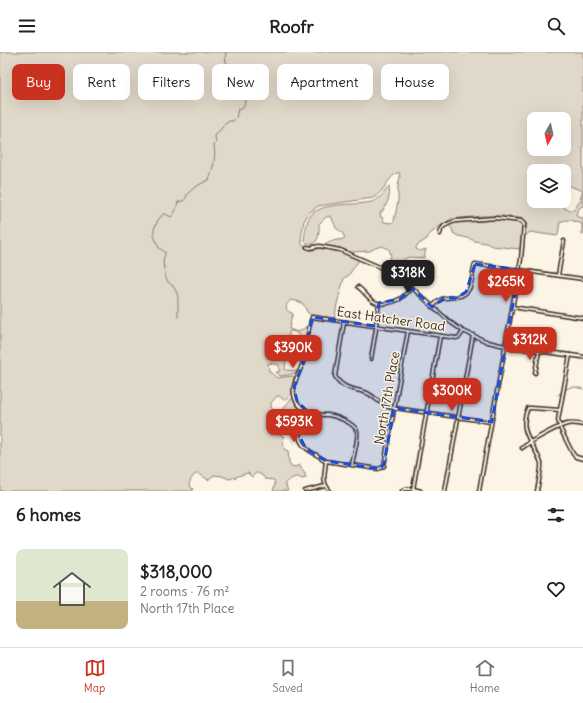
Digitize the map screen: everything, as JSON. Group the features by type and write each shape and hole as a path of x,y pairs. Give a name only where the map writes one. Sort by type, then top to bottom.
{"street":[{"path":"440,234 444,226 456,221 495,218 516,220 523,222 524,224 519,270 479,491"},
{"path":"558,276 564,241"},
{"path":"307,247 310,248 319,246 340,250 391,272 412,288 450,322 463,331 488,342 583,358"},
{"path":"432,307 444,298 456,298 462,296 470,285 475,264 583,279"},
{"path":"358,287 375,303 379,304 400,299 412,288"},
{"path":"371,359 379,304"},
{"path":"512,307 583,318"},
{"name":"East Hatcher Road","path":"308,412 300,406 297,401 294,394 294,387 303,363 312,317 456,338 458,338 463,331"},
{"path":"344,322 335,377 344,386 370,395 384,406 492,422"},
{"name":"North 17th Place","path":"352,465 383,468 408,331"},
{"path":"445,491 473,335"},
{"path":"413,489 440,336"},
{"path":"535,372 539,351"},
{"path":"570,355 558,420 574,456 583,459"},
{"path":"537,491 542,466 525,432 524,426 528,408 560,410"},
{"path":"308,412 333,416 354,426 357,434 352,465 326,461 306,449 301,442 299,435 300,428 308,412"},
{"path":"522,448 530,442 560,427 570,424 583,425"},
{"path":"326,461 324,481 325,486 330,491"},
{"path":"304,491 325,486"},
{"path":"402,491 405,489 420,491"}],"highlighted area":[{"path":"475,264 519,270 492,422 394,408 384,464 380,469 326,461 306,449 299,435 308,412 297,401 294,387 303,363 312,317 375,326 379,303 400,299 412,288 432,307 444,298 456,298 466,292"}],"shaded area":[{"path":"0,52 583,52 583,191 571,186 571,164 527,164 527,208 564,208 574,210 580,201 583,200 583,206 579,208 576,216 581,218 583,217 583,234 582,224 571,220 560,222 557,236 530,232 525,236 527,223 521,218 482,216 451,219 440,226 429,235 427,239 416,247 416,249 420,251 426,249 424,258 409,257 403,260 394,271 382,265 389,260 391,256 389,249 382,246 370,251 351,252 340,248 323,245 345,238 342,232 336,228 331,216 326,217 319,224 318,236 315,243 308,244 304,240 309,218 320,209 337,205 364,203 377,200 389,186 388,201 380,214 384,222 392,223 394,221 398,201 399,172 391,178 381,192 373,198 318,206 309,213 304,221 301,238 302,244 305,248 313,250 321,248 346,253 359,260 348,276 344,278 334,318 311,315 307,312 302,303 297,301 291,300 288,303 286,307 289,312 293,314 289,329 298,332 306,327 308,328 306,338 300,340 297,333 291,331 289,332 289,336 287,338 288,345 285,369 297,371 296,373 280,376 276,372 279,372 279,365 268,363 269,371 277,378 294,377 292,393 285,401 277,396 271,403 271,407 277,411 282,410 293,398 298,407 305,413 303,416 294,410 286,412 279,420 277,428 278,433 283,436 284,449 288,451 291,466 295,467 299,465 306,478 302,479 295,477 285,483 288,491 273,491 275,484 274,480 265,479 258,473 252,477 248,473 229,479 214,475 208,480 198,473 193,476 189,483 193,489 192,491 0,491"},
{"path":"583,191 583,198 580,198"},
{"path":"500,220 523,223 520,249 492,246 458,236 453,233 449,225 459,222"}],"waterway":[{"path":"178,317 177,293 166,278 163,263 165,252 159,248 154,236 154,229 158,220 164,213 171,217 175,212 178,202 184,200 187,194 194,188 209,180 214,163 214,145 216,143 215,136 225,124 236,118 238,109 242,109 245,103 227,64 225,58 226,52"},
{"path":"558,395 570,388 575,387 583,389"}]}
